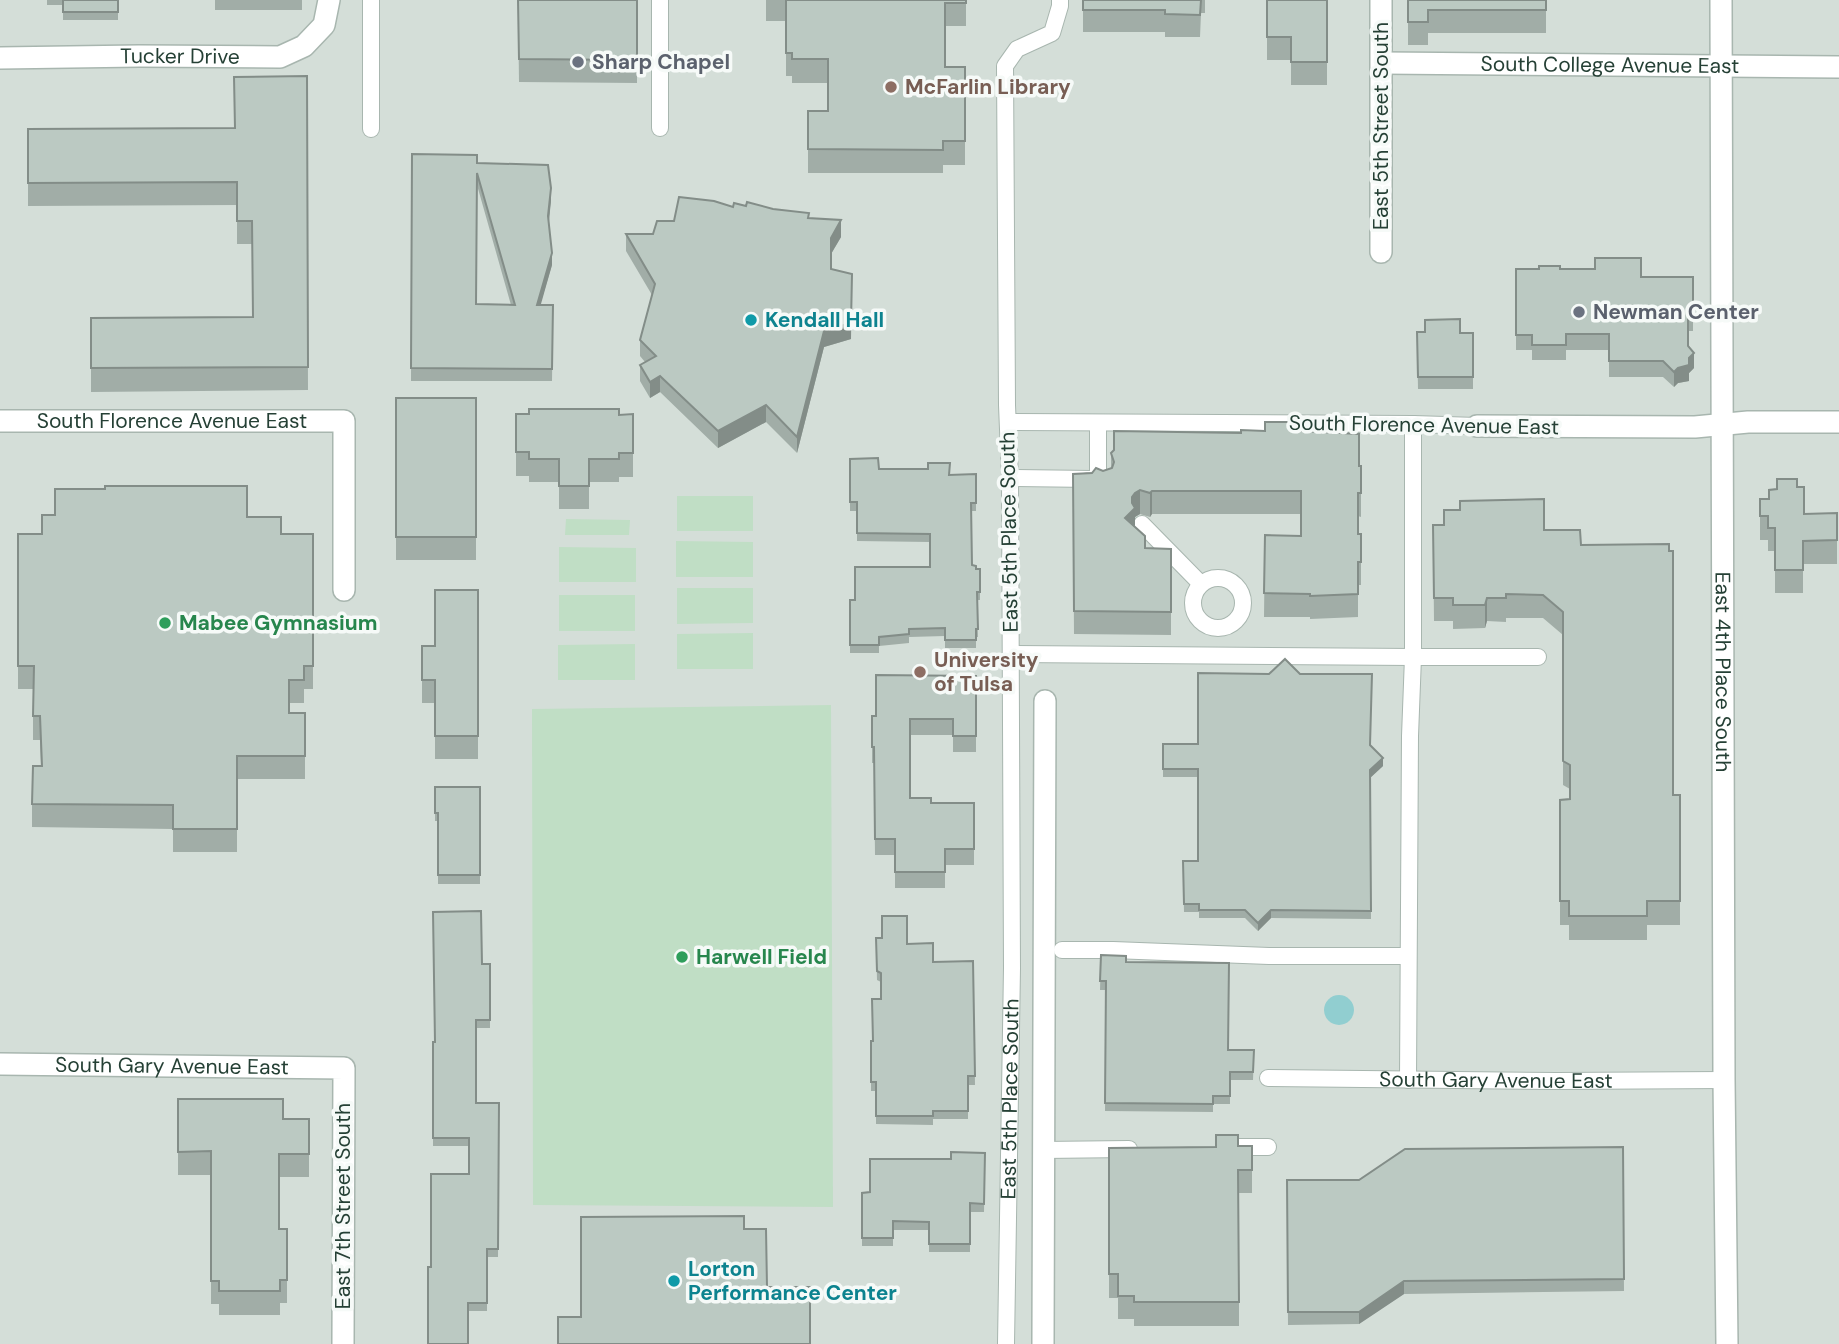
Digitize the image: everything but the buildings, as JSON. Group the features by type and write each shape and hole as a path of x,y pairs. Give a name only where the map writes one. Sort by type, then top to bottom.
{"street":[{"name":"Tucker Drive","path":"0,58 280,57 304,46 324,25 329,0"},
{"path":"371,0 371,129"},
{"path":"660,0 660,128"},
{"name":"East 5th Place South","path":"1006,1344 1012,968 1010,478 1004,66 1017,49 1052,33 1060,0"},
{"name":"East 5th Street South","path":"1381,0 1381,252"},
{"name":"East 4th Place South","path":"1721,0 1727,1344"},
{"name":"South College Avenue East","path":"1382,63 1839,67"},
{"name":"South Florence Avenue East","path":"0,421 344,421 344,590"},
{"name":"South Florence Avenue East","path":"1009,422 1695,427 1748,422 1839,422"},
{"path":"1010,478 1101,481 1098,423"},
{"path":"1408,1080 1413,424"},
{"path":"1142,524 1202,584"},
{"path":"1218,578 1227,579 1240,590 1243,598 1241,616 1235,623 1219,629 1204,625 1198,620 1194,613 1193,597 1202,584 1218,578"},
{"path":"1219,629 1220,656"},
{"path":"1011,654 1538,656"},
{"name":"East 5th Place South","path":"1043,1344 1045,701"},
{"path":"1062,950 1269,956 1408,956"},
{"name":"South Gary Avenue East","path":"0,1064 344,1068"},
{"name":"East 7th Street South","path":"343,1344 344,1068"},
{"name":"South Gary Avenue East","path":"1268,1078 1724,1080"},
{"path":"1214,1148 1268,1146"},
{"path":"1043,1150 1146,1149"}],"shaded area":[{"name":"University of Tulsa","path":"0,0 1839,0 1839,1344 0,1344"}],"green space":[{"path":"677,496 753,496 753,531 677,531"},
{"path":"566,519 630,520 629,535 565,535"},
{"path":"676,541 753,542 753,577 676,577"},
{"path":"559,547 636,548 636,582 559,582"},
{"path":"677,588 753,588 753,623 677,624"},
{"path":"559,595 635,595 635,631 559,631"},
{"path":"753,633 753,669 677,669 677,634"},
{"path":"635,644 635,680 558,680 558,645"},
{"name":"Harwell Field","path":"831,705 833,1207 533,1205 532,709"}],"water":[{"path":"1339,995 1345,996 1353,1004 1353,1016 1345,1024 1339,1025 1333,1024 1325,1016 1324,1010 1325,1004 1333,996"}],"place":[{"name":"Sharp Chapel","path":"578,62"},
{"name":"McFarlin Library","path":"891,87"},
{"name":"Newman Center","path":"1579,312"},
{"name":"Kendall Hall","path":"751,320"},
{"name":"Mabee Gymnasium","path":"165,623"},
{"name":"University of Tulsa","path":"920,672"},
{"name":"Harwell Field","path":"682,957"},
{"name":"Lorton Performance Center","path":"674,1281"}]}
